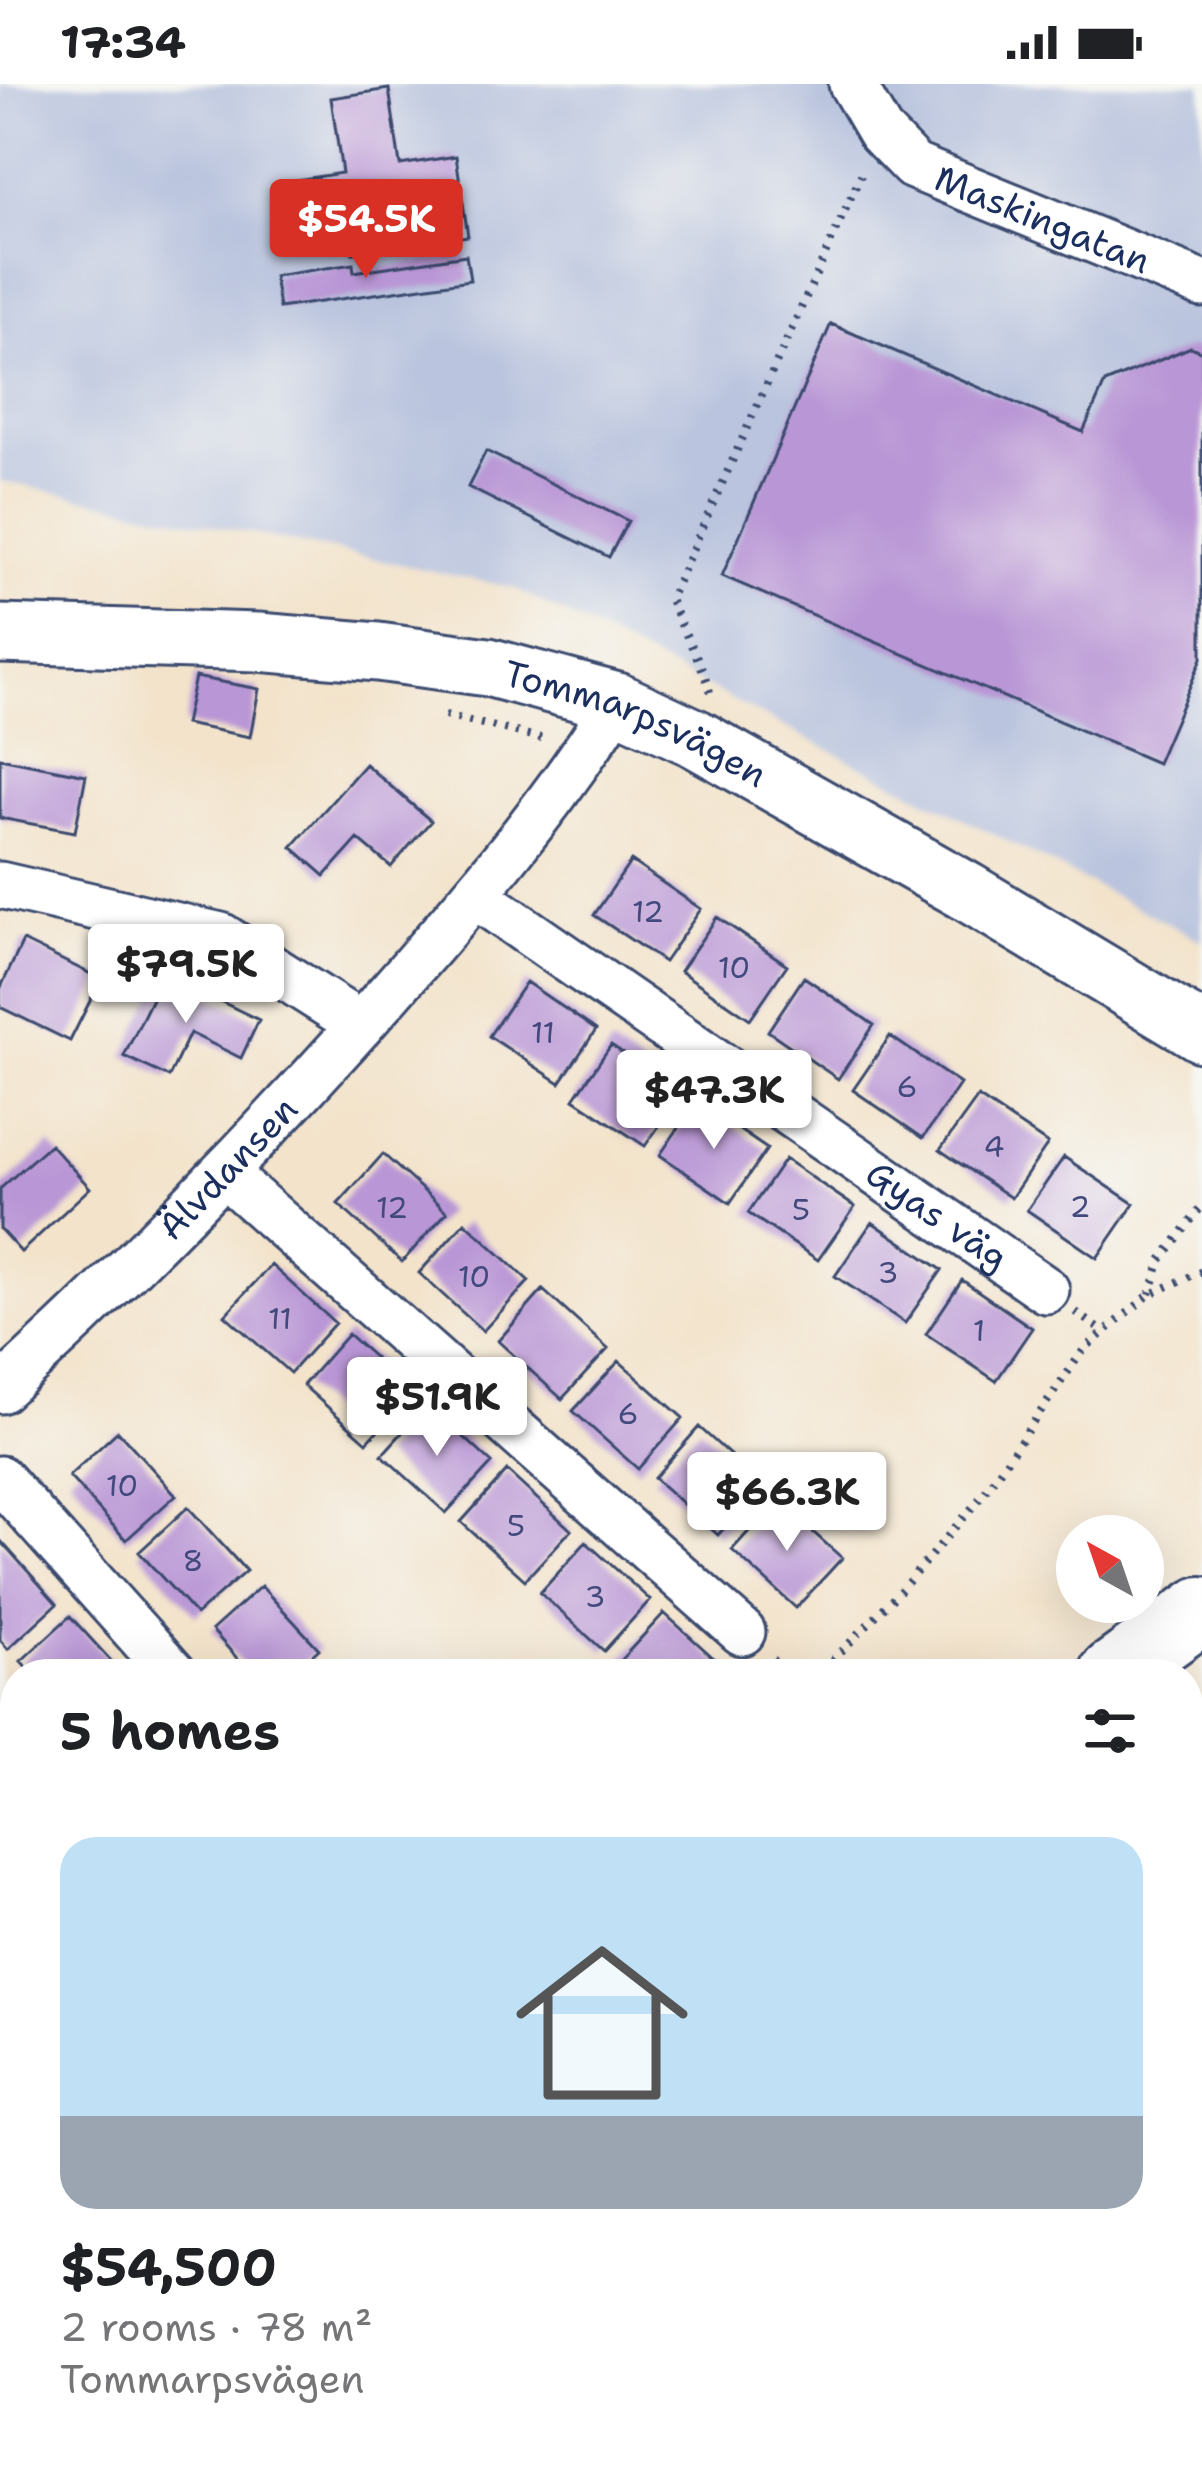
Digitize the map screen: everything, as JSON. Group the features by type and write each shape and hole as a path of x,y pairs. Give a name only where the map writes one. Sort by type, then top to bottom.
{"main road":[{"path":"1138,1659 1197,1624"}],"street":[{"name":"Maskingatan","path":"852,84 880,132 913,166 1202,284"},
{"name":"Tommarpsvägen","path":"0,634 258,642 378,652 488,667 617,702 695,738 966,891 1202,1034"},
{"name":"Älvdansen","path":"0,1390 95,1304 225,1174 361,1025 476,896 588,750 617,702"},
{"path":"0,885 221,936 361,1025"},
{"name":"Gyas väg","path":"476,896 1046,1290"},
{"path":"225,1174 742,1632"},
{"path":"0,1480 161,1659"}],"path":[{"path":"695,738 710,695 703,666 670,599 880,132"},
{"path":"428,711 588,750"},
{"path":"1149,1295 1161,1260 1202,1206"},
{"path":"834,1659 982,1496 1084,1349 1149,1295 1202,1271"}],"shaded area":[{"path":"0,84 1202,84 1202,941 514,588 0,481"}],"building":[{"path":"389,89 400,165 456,156 468,236 353,253 351,239 298,247 289,181 342,173 331,98"},
{"path":"466,255 470,280 279,308 274,276 353,264 354,272"},
{"path":"831,324 1083,432 1105,383 1191,347 1202,352 1202,658 1157,763 722,576"},
{"path":"486,451 628,521 609,557 468,487"},
{"path":"195,677 259,689 250,737 185,724"},
{"path":"0,758 86,775 75,832 0,818"},
{"path":"365,764 431,821 391,867 358,839 325,876 292,847"},
{"path":"631,861 701,909 664,962 594,915"},
{"path":"717,917 787,965 750,1019 680,971"},
{"path":"23,941 101,979 70,1041 0,1007 0,989"},
{"path":"164,974 259,1020 241,1058 190,1033 169,1077 124,1056"},
{"path":"804,977 874,1025 838,1079 768,1031"},
{"path":"526,982 596,1030 560,1083 489,1036"},
{"path":"890,1036 960,1084 923,1138 853,1090"},
{"path":"611,1045 682,1093 645,1146 574,1099"},
{"path":"978,1097 1048,1144 1011,1198 940,1150"},
{"path":"697,1101 767,1149 730,1203 660,1155"},
{"path":"50,1144 90,1188 21,1252 0,1229 0,1189"},
{"path":"383,1154 447,1212 402,1262 338,1204"},
{"path":"1064,1157 1134,1204 1097,1258 1027,1210"},
{"path":"785,1159 855,1207 818,1260 748,1213"},
{"path":"465,1222 529,1281 483,1331 419,1273"},
{"path":"872,1222 942,1270 905,1323 835,1276"},
{"path":"271,1265 335,1323 290,1373 225,1315"},
{"path":"962,1280 1032,1328 996,1381 926,1334"},
{"path":"543,1290 608,1349 562,1399 498,1341"},
{"path":"348,1334 413,1392 367,1442 303,1385"},
{"path":"619,1361 683,1418 638,1469 573,1411"},
{"path":"428,1404 492,1463 446,1513 382,1455"},
{"path":"699,1427 763,1485 718,1535 654,1478"},
{"path":"118,1431 176,1495 126,1540 69,1476"},
{"path":"507,1471 571,1530 525,1580 461,1522"},
{"path":"777,1500 842,1558 796,1608 732,1550"},
{"path":"188,1507 246,1571 196,1615 139,1552"},
{"path":"0,1540 57,1604 8,1649 0,1640"},
{"path":"586,1542 650,1600 604,1651 540,1593"},
{"path":"261,1586 319,1649 308,1659 238,1659 212,1630"},
{"path":"664,1613 715,1659 622,1659"},
{"path":"70,1616 109,1659 23,1659"}]}
